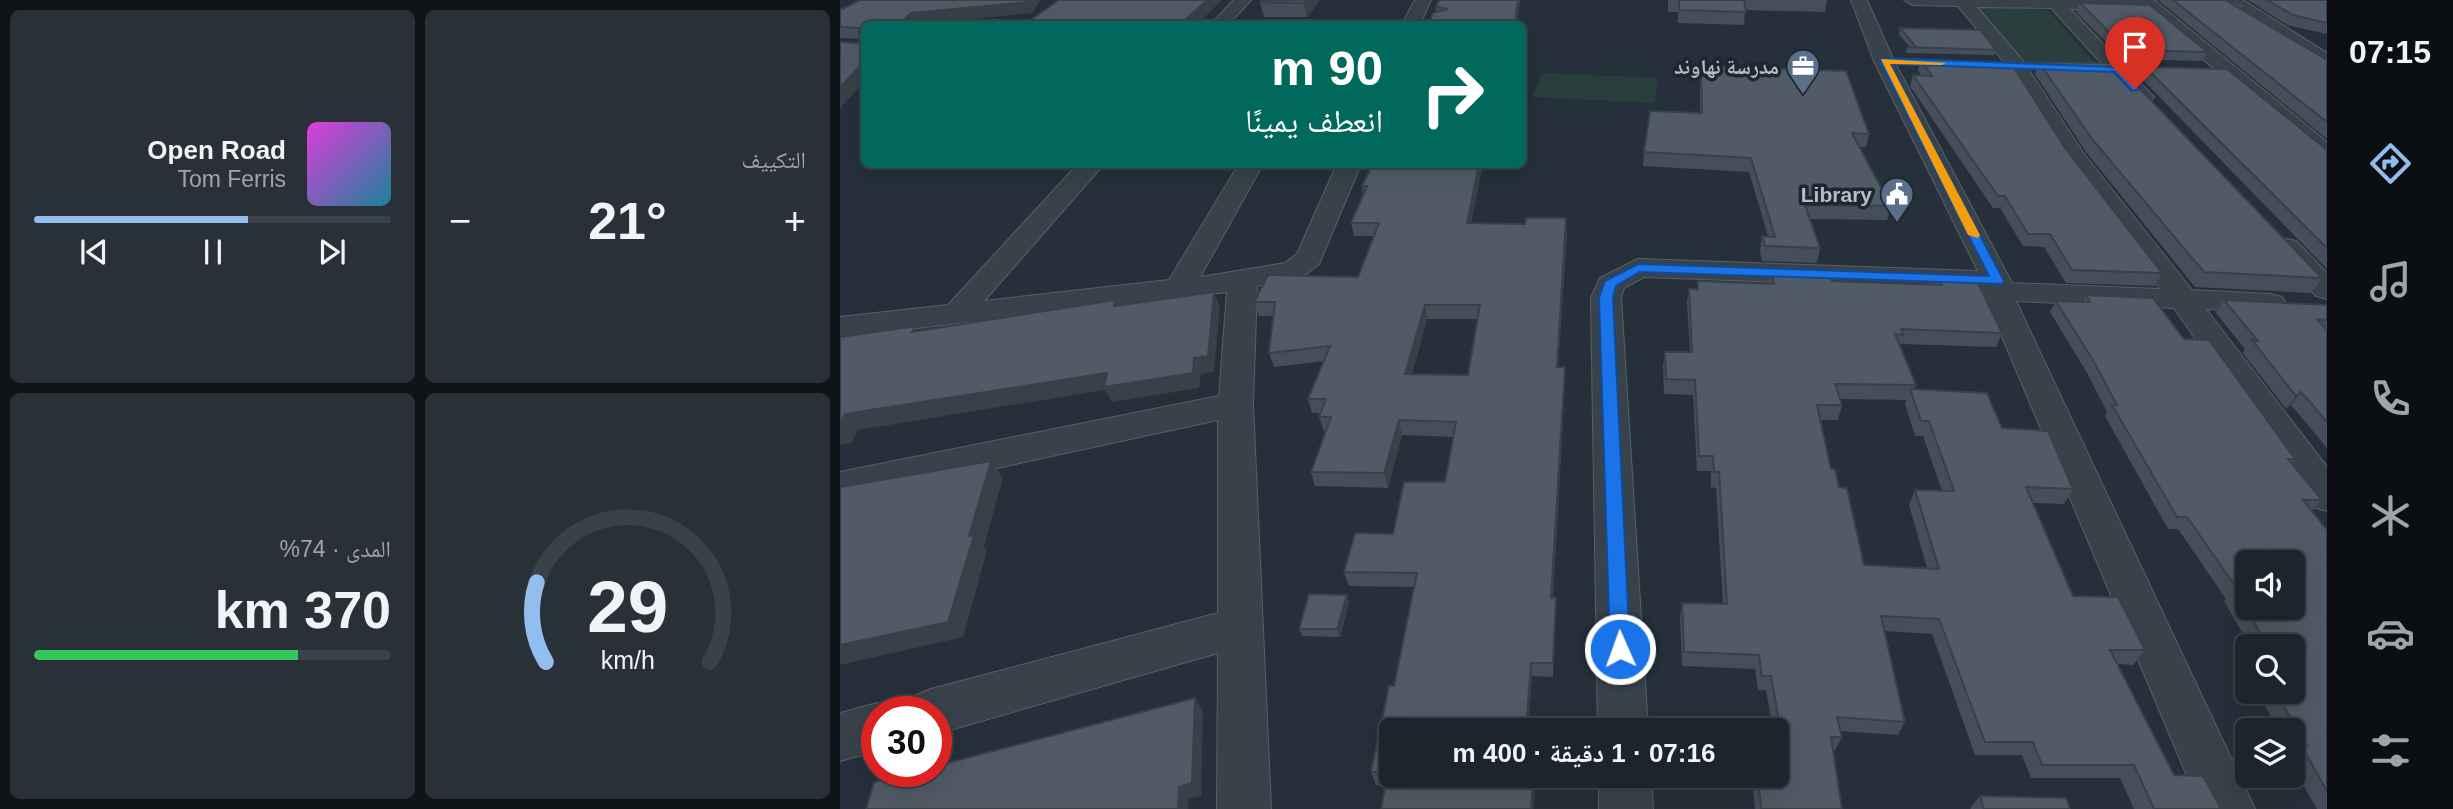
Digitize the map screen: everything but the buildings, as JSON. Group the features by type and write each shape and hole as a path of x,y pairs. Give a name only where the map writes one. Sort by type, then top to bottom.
{"street":[{"path":"1223,21 1243,0"},
{"path":"1412,21 1423,0"},
{"path":"1859,0 1898,61 2228,809"},
{"path":"1912,0 2149,3 2327,153"},
{"path":"2231,0 2327,62"},
{"path":"1963,1 2016,65 2074,159 2182,298 2327,496"},
{"path":"2054,2 2154,109"},
{"path":"2278,30 2327,42"},
{"path":"2091,68 2142,70"},
{"path":"2193,71 2231,71"},
{"path":"959,311 1088,168"},
{"path":"1180,287 1249,168"},
{"path":"840,327 959,311 1242,281 1295,269 1310,258 1347,168"},
{"path":"2270,230 2327,290"},
{"path":"1623,718 1606,298 1610,284 1638,268 2327,306"},
{"path":"1242,281 1236,404 1244,809"},
{"path":"840,487 1236,404"},
{"path":"952,706 1241,627"},
{"path":"840,737 861,731"},
{"path":"1625,788 1626,809"}],"green space":[{"path":"1977,6 2048,10 2098,66 2020,64"},
{"path":"1542,73 1658,78 1654,103 1532,97"}],"slow traffic":[{"path":"1942,63 1884,61 1974,235"}],"place":[{"name":"مدرسة نهاوند","path":"1803,96"},
{"name":"Library","path":"1897,224"}],"route":[{"path":"1620,649 1606,298 1610,284 1638,268 1998,281 1884,61 2116,69 2135,89"}]}
